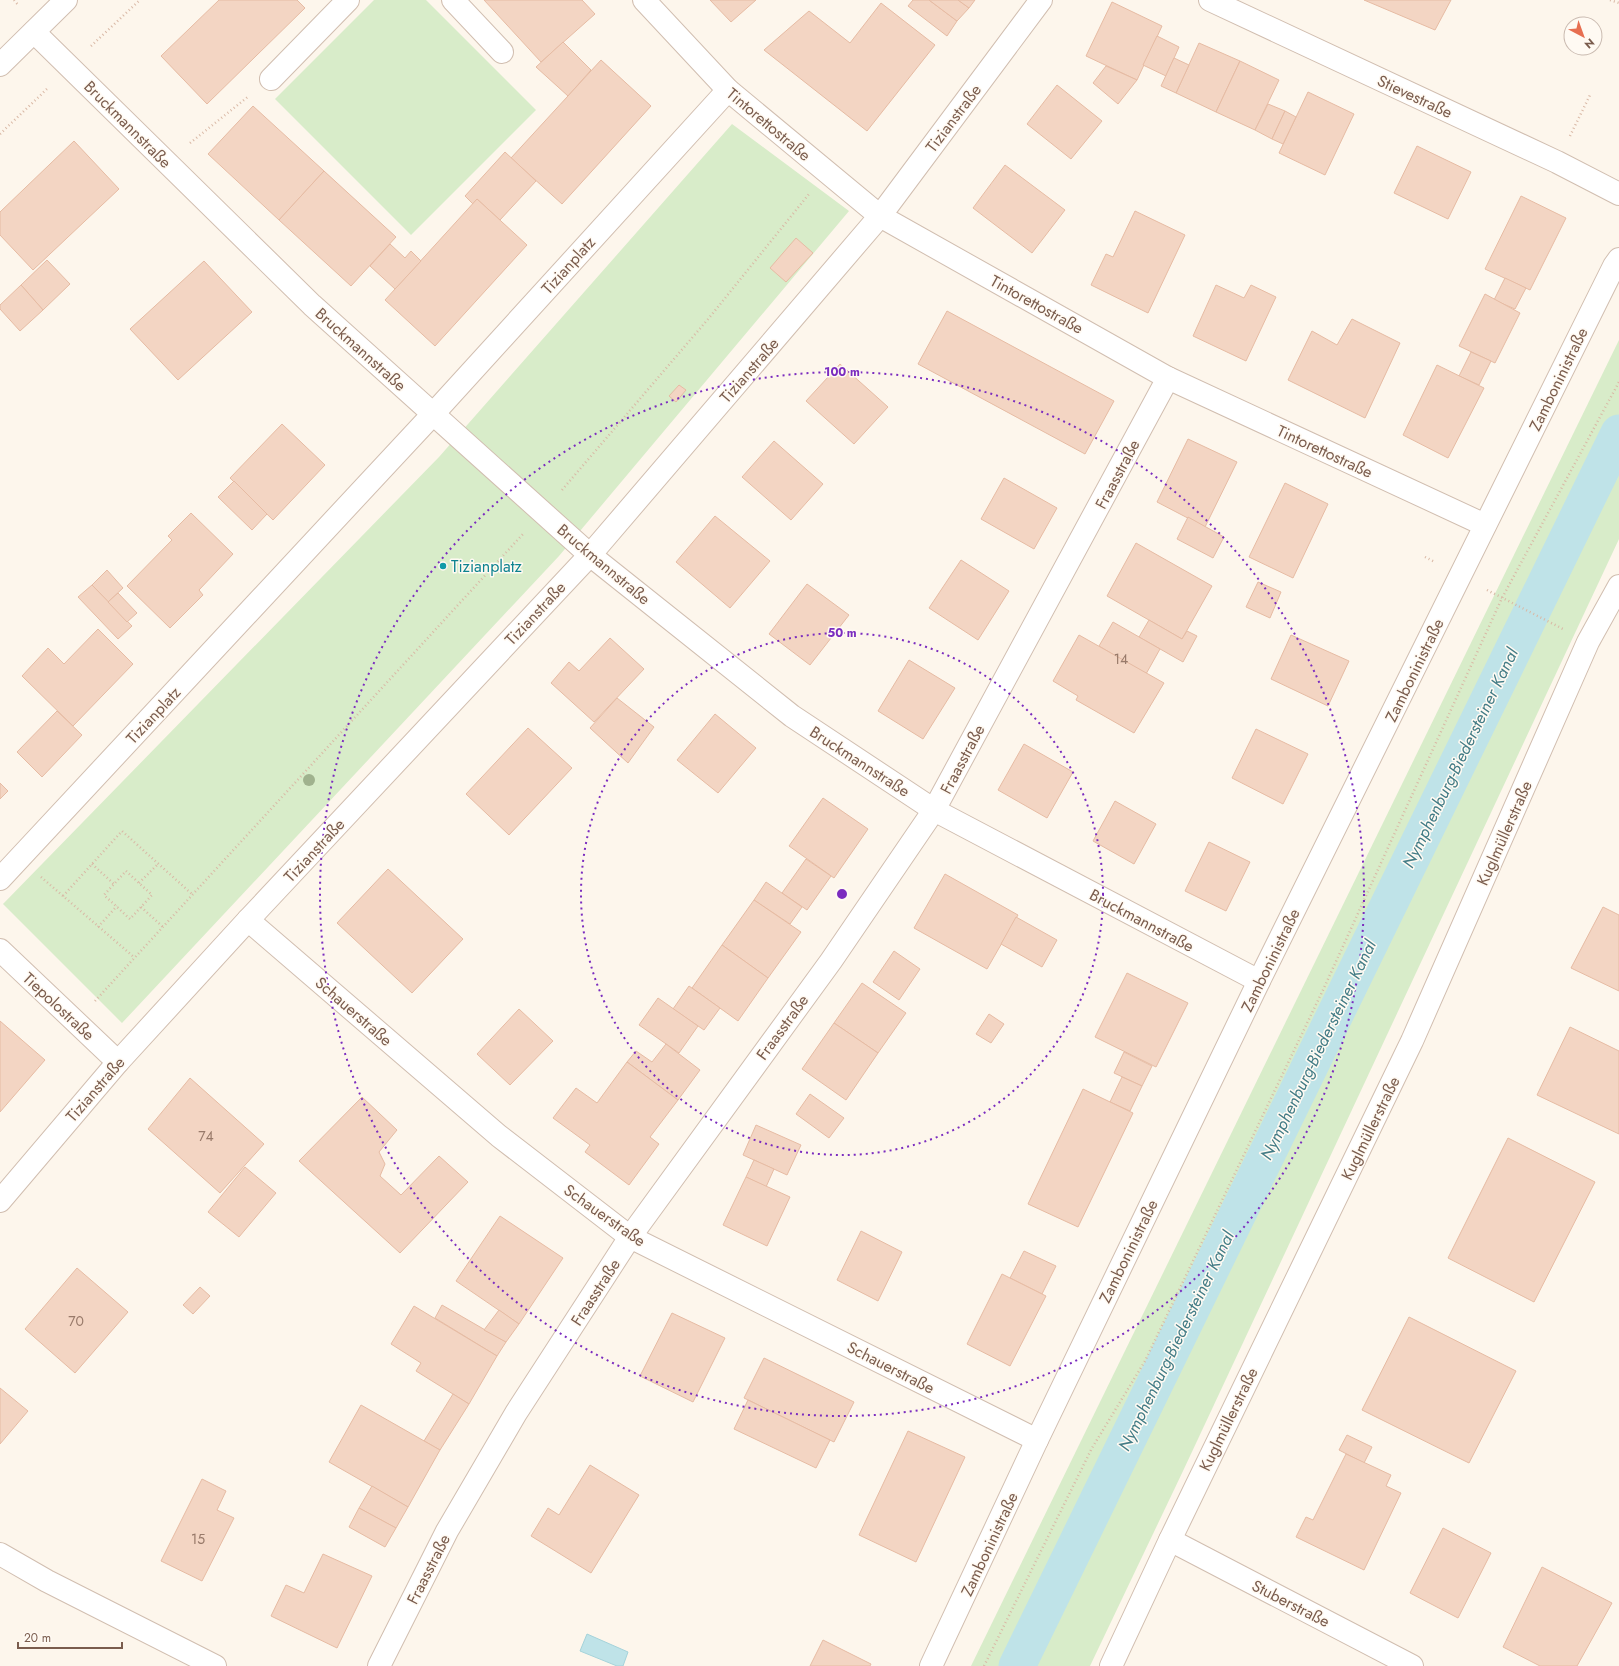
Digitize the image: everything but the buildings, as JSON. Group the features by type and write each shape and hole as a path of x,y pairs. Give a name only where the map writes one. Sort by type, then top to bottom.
{"street":[{"path":"0,65 66,0"},
{"path":"271,79 348,0"},
{"path":"453,0 502,52"},
{"name":"Tintorettostraße","path":"644,0 728,90 880,216 1168,378 1485,526"},
{"name":"Tizianstraße","path":"0,1201 118,1062 248,920 590,555 880,216 1040,0"},
{"name":"Stievestraße","path":"1210,0 1558,162 1619,194"},
{"name":"Bruckmannstraße","path":"34,32 312,305 434,413 542,513 590,555 792,716 934,810 1259,981"},
{"name":"Tizianplatz","path":"0,879 434,413 728,90"},
{"name":"Zamboninistraße","path":"931,1666 1037,1440 1259,981 1614,266 1619,259"},
{"name":"Fraasstraße","path":"379,1666 447,1531 516,1413 630,1237 831,960 934,810 1168,378"},
{"name":"Kuglmüllerstraße","path":"1111,1666 1170,1540 1412,1041 1588,642 1619,586"},
{"name":"Schauerstraße","path":"248,920 499,1136 630,1237 1037,1440"},
{"name":"Tiepolostraße","path":"0,950 118,1062"},
{"name":"Stuberstraße","path":"1170,1540 1412,1666"},
{"path":"0,1554 47,1581 215,1666"}],"path":[{"path":"1610,0 1619,3"},
{"path":"166,162 271,79"},
{"path":"1558,162 1591,94"},
{"path":"76,1022 542,513 704,324 827,172"},
{"path":"984,1666 1092,1448 1152,1347 1323,990 1502,598 1619,382"},
{"path":"1510,602 1558,626"},
{"path":"63,896 122,832 193,895"},
{"path":"19,858 135,958"},
{"path":"92,864 114,884"},
{"path":"139,883 158,864"},
{"path":"126,870 152,895 130,919 104,894 114,884 126,870"},
{"path":"98,927 117,906"},
{"path":"141,907 163,927"}],"green space":[{"path":"374,0 426,0 536,110 411,235 275,99"},
{"path":"732,124 849,211 559,556 122,1023 3,904 439,457"},
{"path":"1619,340 1619,539 1183,1471 1090,1666 971,1666"}],"water":[{"path":"587,1634 628,1652 623,1666 617,1666 580,1651"}],"waterway":[{"name":"Nymphenburg-Biedersteiner Kanal","path":"1017,1666 1619,433"}],"place":[{"name":"Tizianplatz","path":"443,566"}]}
